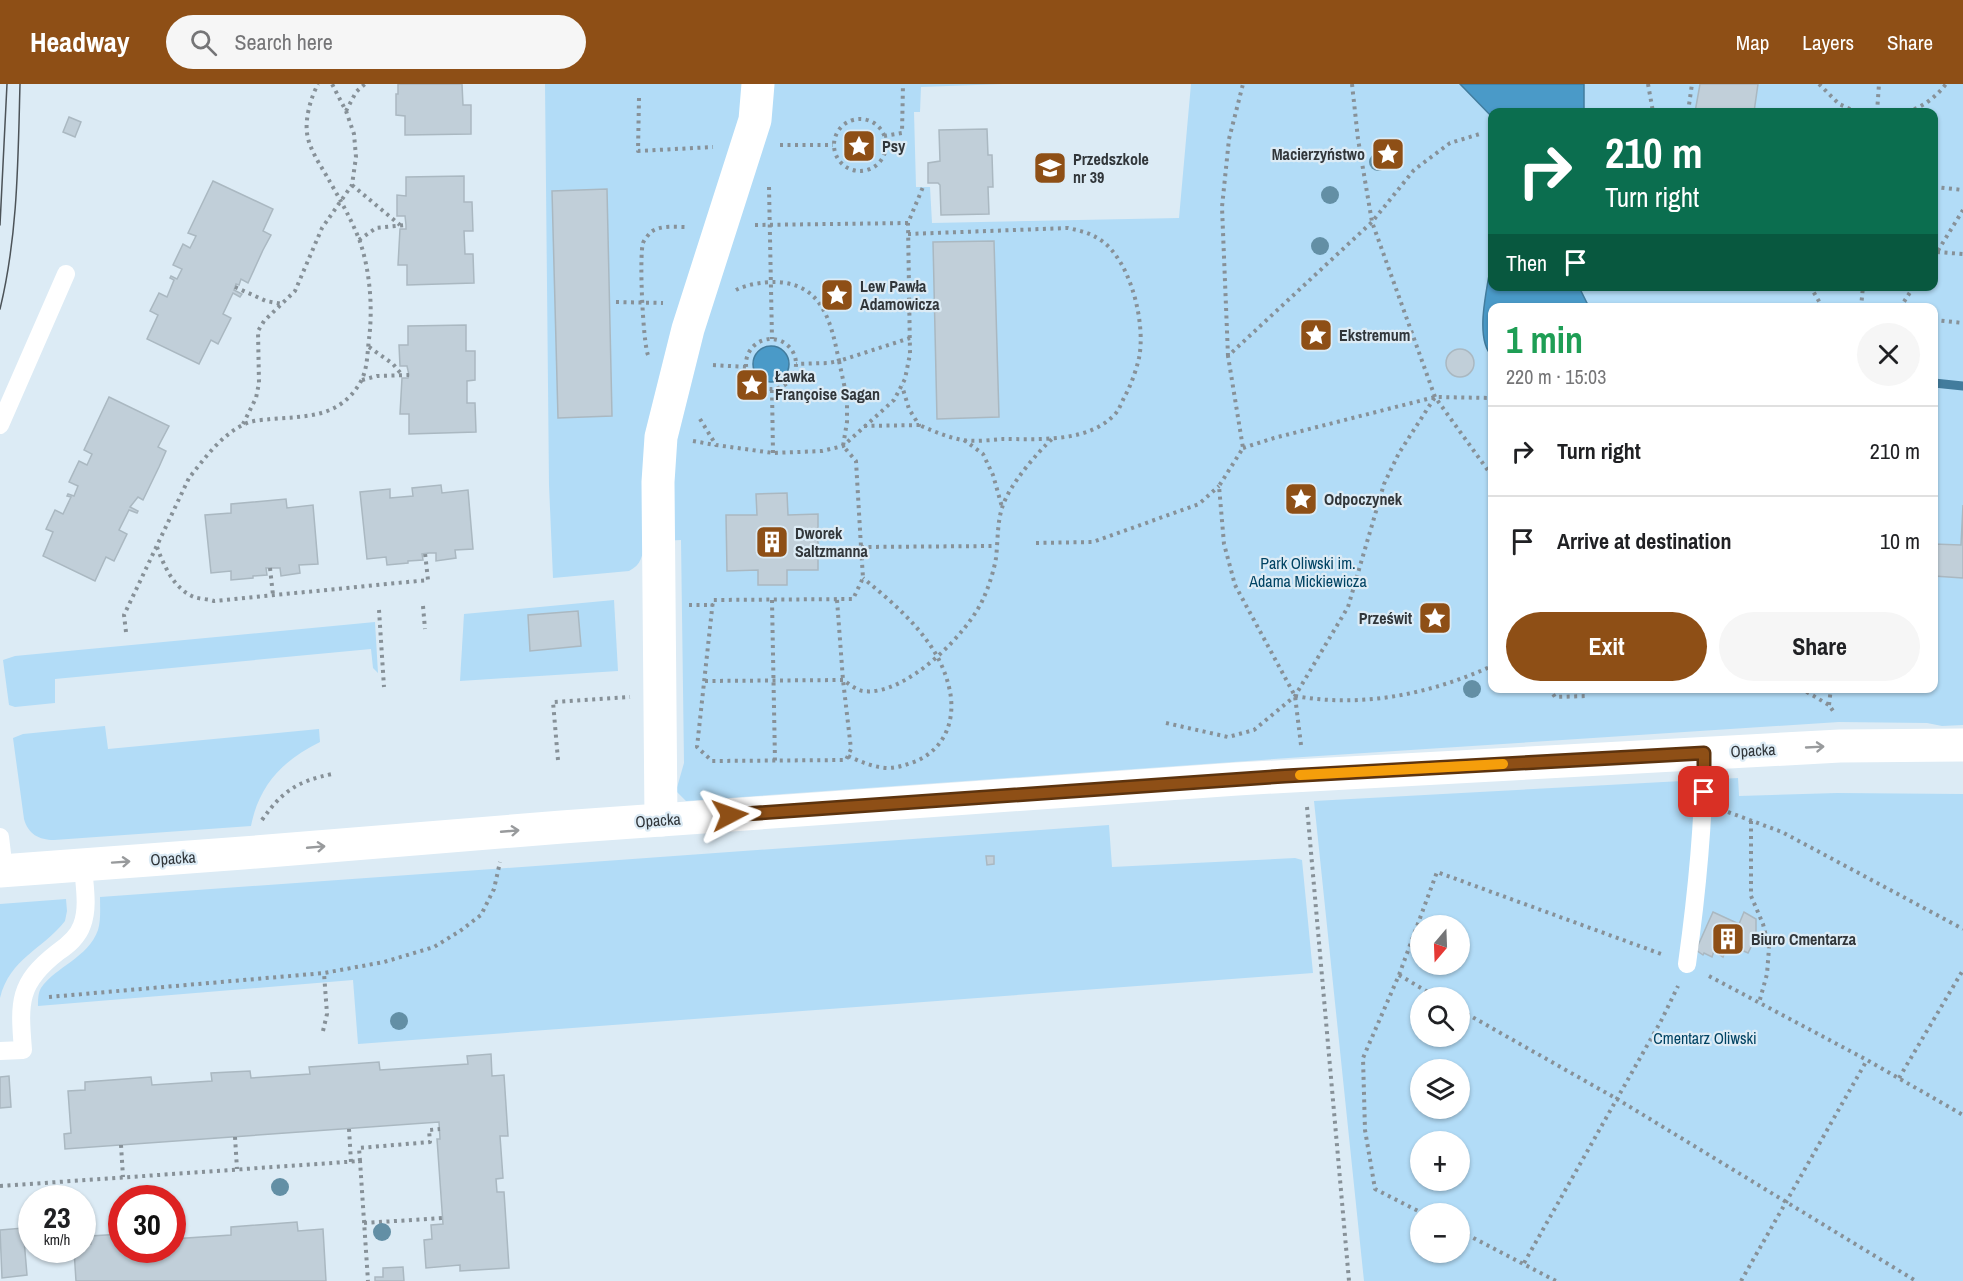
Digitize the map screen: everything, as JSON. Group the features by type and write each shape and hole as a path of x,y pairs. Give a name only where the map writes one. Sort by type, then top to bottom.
{"street":[{"path":"661,820 658,482 661,436 696,303 754,120 758,84"},
{"name":"Opacka","path":"2,870 1256,778 1840,746 1963,745"}],"lane":[{"path":"0,425 66,274"},
{"path":"1687,964 1704,804 1704,753"},
{"path":"0,837 2,870"},
{"path":"0,1051 23,1050 20,1023 22,1000 28,981 34,972 78,934 83,924 86,903 83,865"}],"path":[{"path":"242,425 250,422 306,417 326,412 343,402 361,380 367,367 371,326 370,292 359,240 311,147 307,131 314,93 318,84"},
{"path":"126,632 124,615 189,478 203,460 242,425 256,398 259,382 258,331 264,321 296,291 322,228 352,185 356,158 354,134 346,111 332,84"},
{"path":"346,111 356,92 365,84"},
{"path":"884,136 903,134 903,84"},
{"path":"1243,84 1229,140 1222,207 1228,356 1243,448"},
{"path":"1352,84 1358,139 1372,222 1435,398 1488,471"},
{"path":"1648,84 1652,108"},
{"path":"1689,108 1692,84"},
{"path":"1819,84 1839,104 1848,108"},
{"path":"1877,108 1879,84"},
{"path":"1916,108 1925,104 1946,84"},
{"path":"639,98 638,151 673,149"},
{"path":"860,118 870,121 879,126 884,136 886,148 881,160 871,168 858,171 846,167 837,158 833,145 835,135 841,126 850,120 860,118"},
{"path":"1228,356 1372,222 1414,170 1450,143 1483,133"},
{"path":"795,146 833,145"},
{"path":"352,185 400,225"},
{"path":"699,418 716,445 773,453 822,451 843,446 894,400 905,379 910,354 908,223 923,187"},
{"path":"1938,187 1963,190"},
{"path":"1938,250 1963,210"},
{"path":"677,370 658,363 645,348 642,251 643,243 652,231 661,228 721,226 908,223"},
{"path":"359,240 376,228 406,225"},
{"path":"908,234 1068,228 1088,232 1104,242 1116,254 1136,297 1140,357 1130,386 1116,412 1099,426 1078,434 1053,438 963,440"},
{"path":"1938,252 1963,254"},
{"path":"733,292 742,287 770,282 796,284 809,292 826,313 833,332 847,398 847,422 843,446"},
{"path":"235,287 266,301 283,304"},
{"path":"616,302 696,303"},
{"path":"1938,320 1963,323"},
{"path":"796,364 839,361 910,338"},
{"path":"763,340 779,340 792,350 796,364 792,379 772,390 763,388 749,376 746,367 747,358 756,344 763,340"},
{"path":"368,347 393,364 402,375"},
{"path":"361,380 377,376 409,375"},
{"path":"902,386 909,409 919,425"},
{"path":"772,390 773,453"},
{"path":"1166,723 1228,737 1254,730 1295,696 1348,607 1384,484 1399,453 1435,398"},
{"path":"1036,543 1093,542 1199,504 1219,486 1243,448 1274,438 1435,398 1488,398"},
{"path":"864,426 919,425 963,440 983,454 993,475 1002,507"},
{"path":"705,681 843,680 861,691 895,686 936,657 961,633 984,598 996,557 1002,507 1018,478 1035,455 1053,438"},
{"path":"837,600 851,749 846,760 712,761 697,747 713,600 853,598 863,578 856,461 843,446"},
{"path":"1219,486 1224,544 1235,585 1295,696 1302,747"},
{"path":"861,547 996,546"},
{"path":"157,547 166,571 178,585 193,597 214,601 428,580 426,553"},
{"path":"270,568 273,595"},
{"path":"848,756 863,763 889,768 903,766 936,750 944,739 949,725 951,698 949,686 936,657 921,632 863,578"},
{"path":"772,600 775,761"},
{"path":"423,606 425,628"},
{"path":"379,610 384,687"},
{"path":"1295,696 1324,701 1390,698 1426,691 1488,668"},
{"path":"1552,693 1555,697 1588,696"},
{"path":"1809,693 1830,705 1831,693"},
{"path":"558,760 553,702 607,698"},
{"path":"243,853 264,818 283,794 310,779 332,774"},
{"path":"1307,797 1348,1281"},
{"path":"1704,804 1782,832 1963,929"},
{"path":"1751,821 1751,896 1763,924 1769,948 1767,974 1759,1003"},
{"path":"22,1000 324,973 384,962 434,947 481,915 494,889 501,856"},
{"path":"1410,1207 1375,1189 1365,1130 1363,1058 1399,975 1437,872 1687,964 1867,1060 1963,1115"},
{"path":"1524,1263 1661,1021 1684,975 1687,964"},
{"path":"1899,1078 1963,970"},
{"path":"323,1030 327,1014 324,973"},
{"path":"1399,975 1419,987"},
{"path":"1470,1016 1617,1099 1916,1281"},
{"path":"1741,1281 1867,1060"},
{"path":"349,1129 351,1162"},
{"path":"368,1281 359,1148 430,1142 429,1130 440,1129"},
{"path":"235,1137 237,1169"},
{"path":"121,1145 123,1177"},
{"path":"0,1186 360,1161"},
{"path":"364,1224 443,1218"},
{"path":"1470,1236 1556,1281"}],"green space":[{"name":"Park Oliwski im. Adama Mickiewicza","path":"545,84 1003,84 921,87 920,112 914,112 916,187 930,187 932,223 1179,218 1191,84 1963,84 1963,725 1839,722 686,801 676,791 684,763 681,540 644,542 641,559 629,571 553,578 549,485"},
{"path":"614,600 618,671 460,681 464,614"},
{"path":"375,622 378,673 373,668 371,649 55,679 55,703 15,707 9,705 3,660 15,656"},
{"path":"105,726 108,749 319,729 320,742 295,757 275,775 260,798 251,826 54,840 35,835 28,829 24,819 13,738 23,734"},
{"name":"Cmentarz Oliwski","path":"1738,778 1739,796 1837,793 1963,794 1963,1281 1364,1281 1314,801"},
{"path":"1109,825 1112,867 1295,858 1302,860 1313,973 358,1044 353,980 38,1006 40,990 47,981 87,948 93,940 100,922 100,897"},
{"path":"66,899 65,921 11,973 0,998 0,904"}],"water":[{"path":"1460,84 1584,84 1584,108 1488,108 1488,113"},
{"path":"1488,282 1488,291 1581,291 1587,303 1488,303 1488,350 1483,323"},
{"path":"771,346 784,351 789,364 784,377 771,382 758,377 753,364 758,351"}],"building":[{"path":"398,84 462,84 463,105 471,105 471,134 405,135 405,116 396,115"},
{"path":"1700,84 1758,84 1755,108 1696,108"},
{"path":"69,117 81,122 75,137 63,132"},
{"path":"987,129 988,155 992,155 993,187 988,187 989,214 941,215 940,185 928,183 928,163 940,161 939,130"},
{"path":"464,176 464,202 472,202 473,231 464,231 465,254 473,254 474,283 407,285 407,265 398,265 400,229 406,229 405,216 397,216 397,195 406,196 406,177"},
{"path":"213,181 273,209 263,231 271,235 248,283 241,279 239,285 236,284 234,290 242,294 240,297 233,293 223,314 231,318 218,344 211,340 199,364 147,339 158,315 150,311 159,293 167,297 174,280 170,278 171,276 177,279 182,269 173,265 183,244 190,248 196,236 188,233"},
{"path":"607,189 612,416 558,418 552,191"},
{"path":"994,241 999,417 937,419 933,242"},
{"path":"466,325 466,351 475,351 475,380 467,381 467,403 475,403 476,432 409,434 409,414 400,414 402,378 408,378 409,375 407,366 400,366 399,345 408,345 408,326"},
{"path":"1460,349 1470,353 1474,363 1470,373 1460,377 1450,373 1446,363 1450,353"},
{"path":"109,397 169,426 158,447 166,451 159,467 143,500 138,497 130,507 138,511 137,513 129,510 119,530 127,534 114,561 106,557 95,581 43,556 53,532 46,529 55,510 63,514 71,497 67,496 68,494 74,496 78,486 69,482 79,461 87,465 92,454 84,450"},
{"path":"441,485 442,493 468,490 473,549 455,550 456,558 436,561 436,553 422,554 423,560 387,565 386,557 367,559 360,492 390,489 390,498 413,496 412,488"},
{"name":"Dworek Saltzmanna","path":"787,493 788,515 818,514 818,570 787,570 787,585 758,585 758,570 727,571 726,515 757,515 756,494"},
{"path":"286,499 287,508 313,505 318,564 299,565 300,573 281,576 280,568 266,568 267,575 231,580 231,571 211,573 205,515 231,513 231,504"},
{"path":"1963,505 1963,578 1938,576 1938,544 1961,545"},
{"path":"578,611 581,646 530,651 528,615"},
{"path":"986,856 994,856 994,864 987,865"},
{"name":"Biuro Cmentarza","path":"1713,912 1739,924 1744,912 1756,919 1756,933 1758,933 1748,953 1728,944 1723,957 1714,951 1712,957 1696,950"},
{"path":"491,1054 492,1076 504,1075 508,1136 500,1136 503,1178 496,1179 497,1192 504,1192 509,1268 460,1271 460,1265 426,1268 424,1240 432,1239 431,1225 443,1224 437,1139 440,1139 439,1122 65,1149 64,1134 71,1133 68,1091 85,1090 85,1082 151,1077 152,1085 212,1081 211,1073 250,1071 251,1078 310,1074 309,1067 379,1062 380,1070 468,1064 467,1056"},
{"path":"9,1076 11,1107 0,1108 0,1077"},
{"path":"297,1222 298,1231 323,1229 326,1281 76,1281 75,1263 96,1263 96,1236 108,1235 108,1263 186,1263 186,1238 231,1235 231,1227"},
{"path":"18,1228 18,1263 26,1263 27,1275 2,1278 0,1230"},
{"path":"403,1267 404,1281 375,1281 375,1277 383,1277 383,1268"}],"waterway":[{"path":"1938,383 1963,386"}],"tram line":[{"path":"0,225 7,84"},
{"path":"0,309 14,225 20,84"}],"slow traffic":[{"path":"1300,775 1503,764"}],"place":[{"name":"Psy","path":"859,146"},
{"name":"Macierzyństwo","path":"1388,154"},
{"name":"Przedszkole nr 39","path":"1050,168"},
{"name":"Lew Pawła Adamowicza","path":"837,295"},
{"name":"Ekstremum","path":"1316,335"},
{"name":"Ławka Françoise Sagan","path":"752,385"},
{"name":"Odpoczynek","path":"1301,499"},
{"name":"Dworek Saltzmanna","path":"772,542"},
{"name":"Prześwit","path":"1435,618"},
{"name":"Biuro Cmentarza","path":"1728,939"}],"route":[{"path":"730,815 1285,776 1704,753 1704,792"}]}
